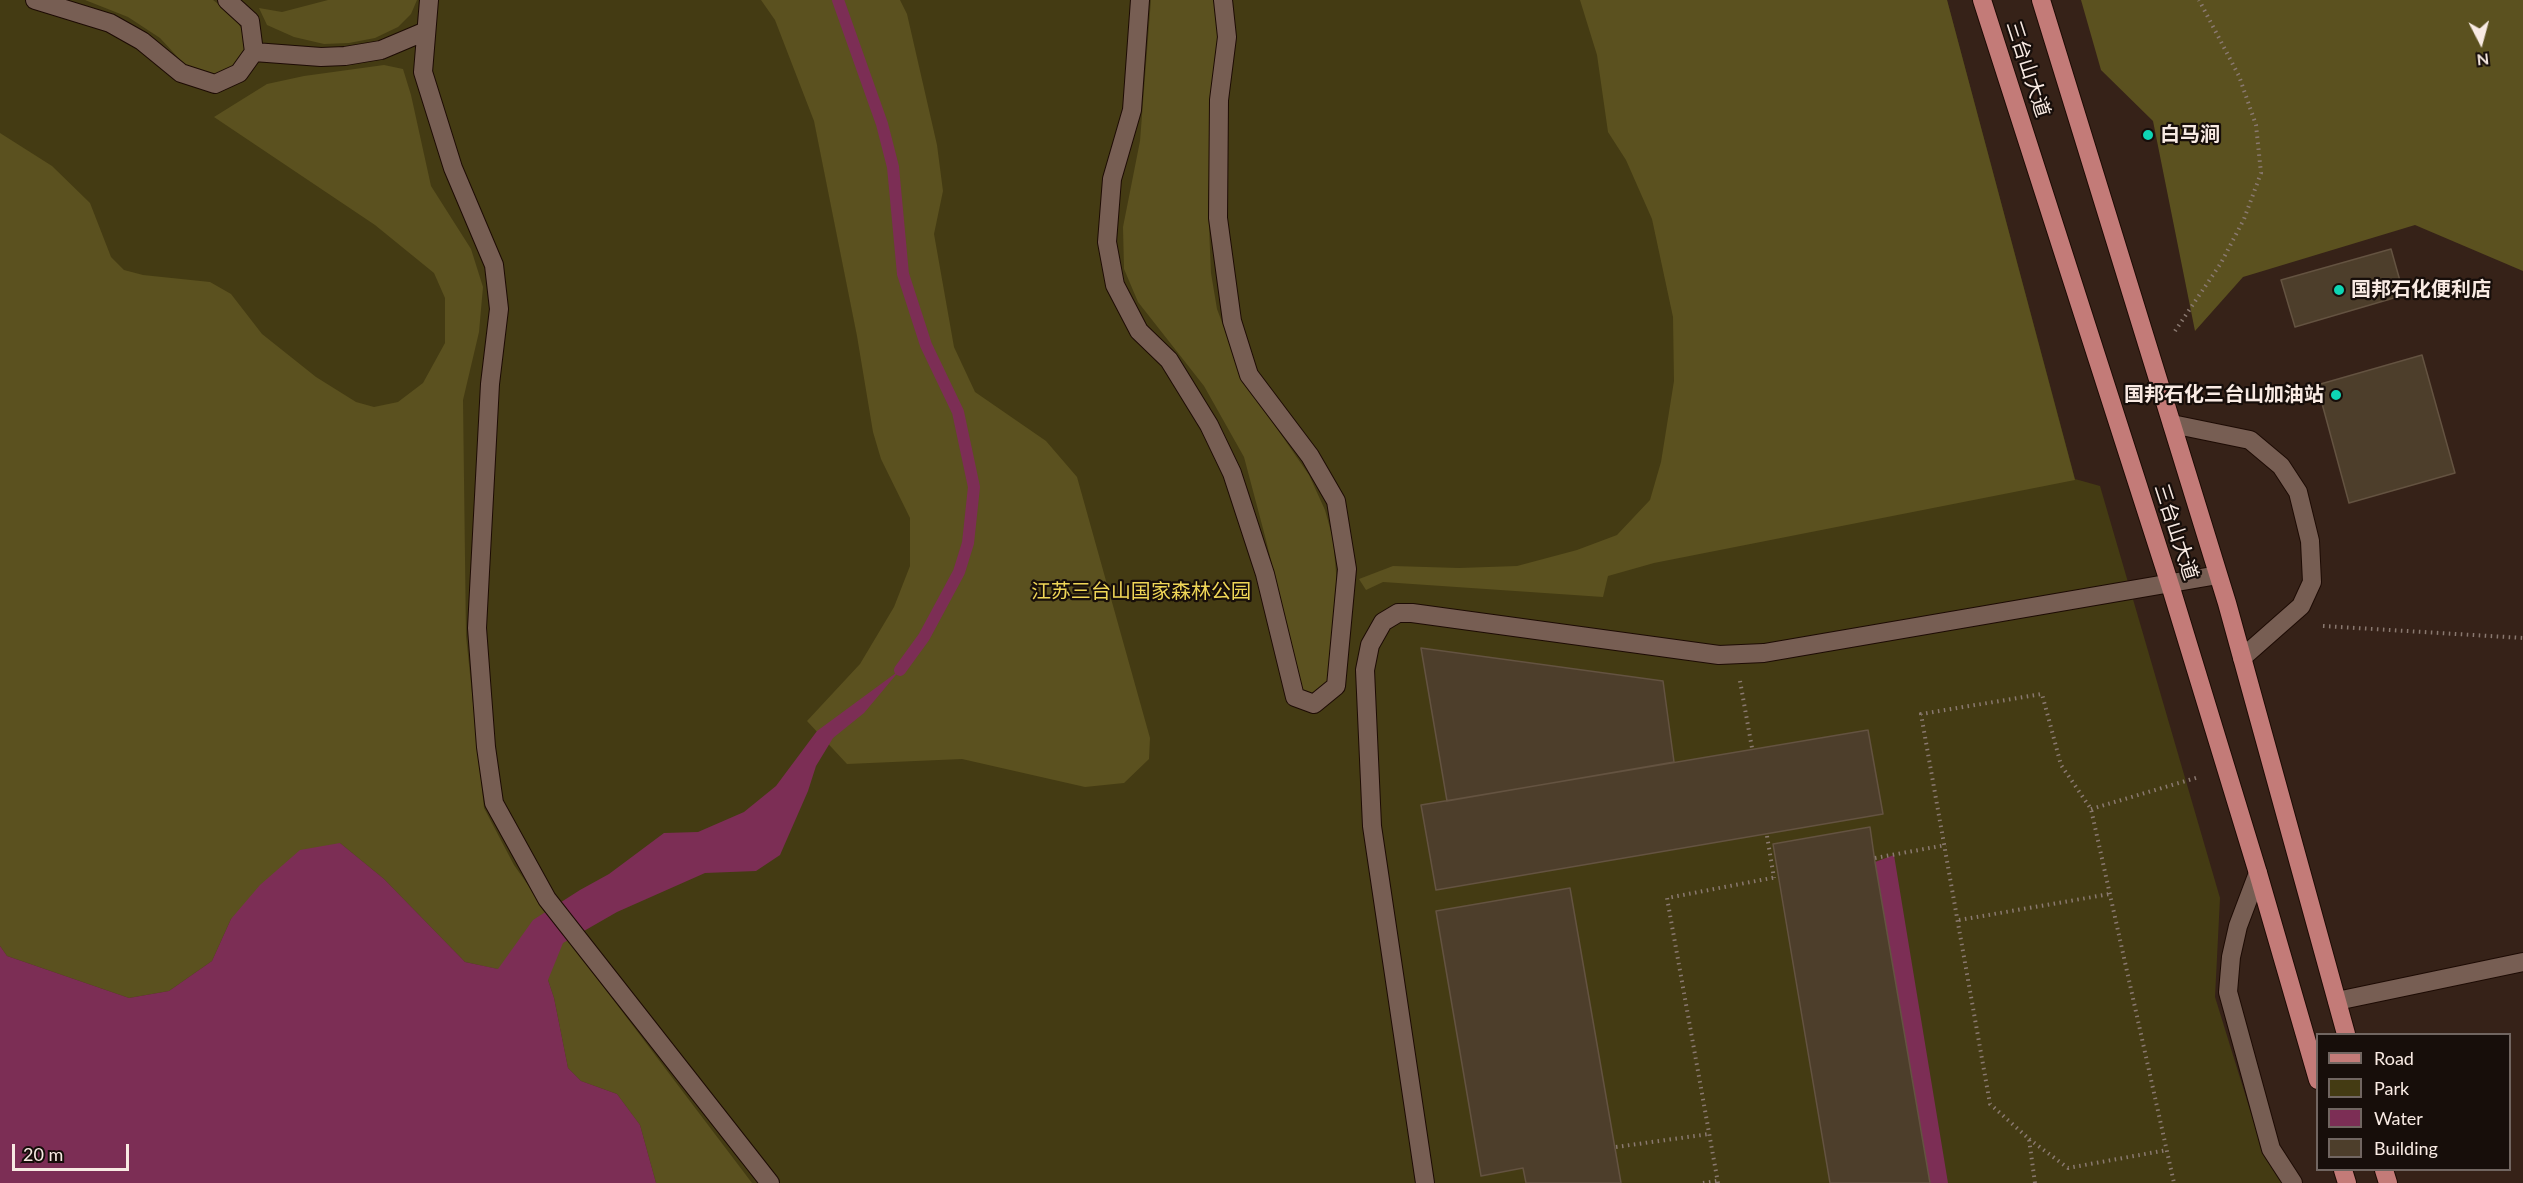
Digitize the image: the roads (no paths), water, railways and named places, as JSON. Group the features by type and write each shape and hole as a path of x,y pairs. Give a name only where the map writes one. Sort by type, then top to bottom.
{"main road":[{"name":"三台山大道","path":"1982,0 2170,584 2316,1073"},
{"name":"三台山大道","path":"2041,0 2218,575 2345,1033"}],"lane":[{"path":"35,0 110,23 142,41 181,73 215,84 239,73 254,52 250,21 227,0"},
{"path":"429,0 423,72 453,168 494,265 499,309 490,384 477,628 486,747 494,803 547,899 770,1183"},
{"path":"1140,0 1132,110 1112,179 1107,242 1116,285 1139,331 1169,360 1209,425 1232,473 1265,574 1295,697 1314,704 1336,686 1347,568 1336,501 1310,456 1249,375 1232,321 1218,218 1219,100 1227,37 1223,0"},
{"path":"254,52 321,57 345,56 381,50 426,31"},
{"path":"2172,424 2250,440 2281,466 2298,492 2310,540 2313,582 2301,606 2242,658"},
{"path":"1425,1183 1372,826 1365,670 1370,645 1383,622 1398,613 1412,613 1719,655 1764,653 2218,575"},
{"path":"2258,873 2238,926 2231,957 2228,992 2271,1149 2293,1183"},
{"path":"2337,1001 2523,962"}],"water":[{"path":"900,670 864,713 833,738 816,766 808,791 780,855 756,871 705,873 617,912 563,943 548,980 554,998 568,1068 581,1081 617,1094 640,1125 656,1183 0,1183 0,946 7,956 129,998 169,991 212,961 231,919 260,885 300,850 340,843 384,879 465,962 498,969 533,920 609,874 664,833 698,832 744,812 776,786 817,731"},
{"path":"1894,855 1948,1183 1930,1183 1875,862"}],"waterway":[{"path":"838,0 882,124 893,167 903,274 926,345 958,412 974,487 968,543 959,572 924,637 900,670"}],"place":[{"name":"白马涧","path":"2148,135"},
{"name":"国邦石化便利店","path":"2339,290"},
{"name":"国邦石化三台山加油站","path":"2336,395"}],"park label":[{"name":"江苏三台山国家森林公园","path":"1141,592"}]}
